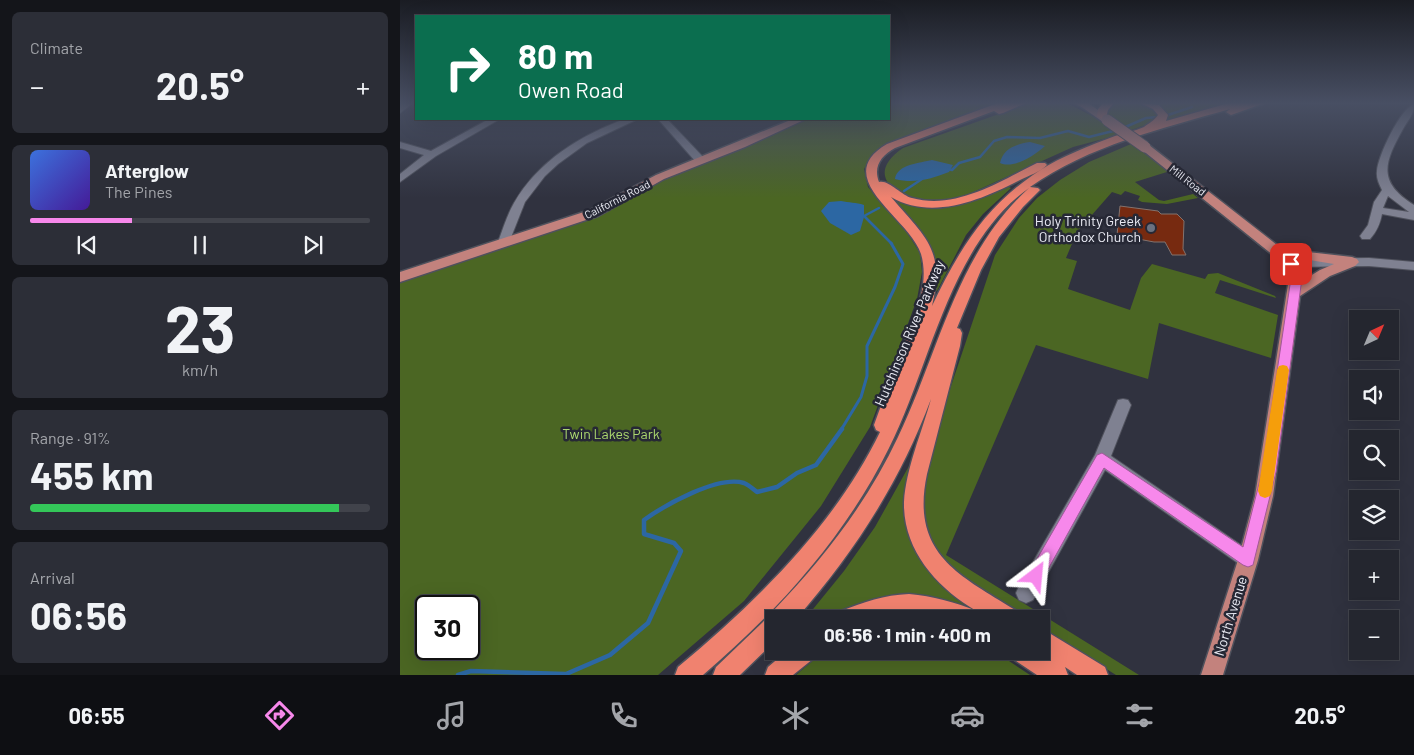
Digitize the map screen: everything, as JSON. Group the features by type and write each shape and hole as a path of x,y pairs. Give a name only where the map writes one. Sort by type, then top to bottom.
{"highway":[{"path":"864,478 917,330 928,295 931,277 930,260 924,246 917,235 875,186 871,178 871,166 879,154 891,146 922,134"},
{"path":"937,134 893,151 880,164 878,172 880,180 890,192 906,200 931,205 947,204 981,193 1066,154 1106,143"},
{"name":"Hutchinson River Parkway","path":"686,675 747,620 798,566 864,478 893,422 954,274 977,234 1000,207 1033,179 1070,158 1106,143 1134,134"},
{"path":"788,610 844,542 890,474 915,419 960,300 978,260 998,228 1021,201 1049,179 1071,166 1108,149 1156,134"},
{"path":"960,300 950,360 916,486 914,511 924,547 938,568 957,586 995,610"},
{"path":"873,610 911,604 946,610"},
{"path":"724,675 765,636"},
{"path":"1050,645 1097,675"},
{"path":"776,675 794,660"},
{"path":"1034,660 1057,675"}],"main road":[{"name":"California Road","path":"400,277 594,213 660,177 765,134"},
{"name":"Mill Road","path":"1127,134 1272,247 1291,264"},
{"path":"1272,247 1308,256 1352,262"},
{"path":"1295,293 1325,272 1352,262"},
{"name":"North Avenue","path":"1212,675 1248,560 1269,472 1295,293 1296,278 1291,264"}],"street":[{"path":"400,180 432,154 467,134"},
{"path":"504,242 519,203 539,177 581,142 595,134"},
{"path":"676,134 700,160"},
{"path":"1396,134 1390,146 1382,173 1388,190 1414,210"},
{"path":"400,145 432,154"},
{"path":"1366,236 1373,229 1380,196 1388,190"},
{"path":"1376,210 1414,216"},
{"path":"1291,264 1352,262 1414,266"},
{"path":"1026,593 1102,459 1123,405"},
{"path":"1102,459 1248,560"}],"green space":[{"name":"Twin Lakes Park","path":"772,134 912,134 891,142 875,152 864,169 868,187 906,231 920,253 922,272 917,299 870,427 821,506 744,601 658,675 400,675 400,281 604,213 659,182"},
{"path":"941,134 1118,135 1073,147 969,194 950,199 930,201 906,196 889,184 885,176 886,167 891,158 903,148"},
{"path":"1131,144 1170,171 1135,182 1159,200 1164,201 1193,194 1198,198 1167,204 1142,202 1138,200 1140,196 1125,191 1121,195 1112,192 1077,232 1066,258 1077,261 1068,289 1130,310 1141,278 1152,264 1205,279 1208,274 1218,273 1275,296 1276,298 1220,280 1215,293 1278,315 1271,358 1159,323 1148,379 1036,345 946,555 1034,610 1012,610 972,585 945,563 931,542 922,517 925,481 949,392 995,255 1019,218 1037,198 1060,180 1089,162"},
{"path":"1007,186 1011,188 983,214 966,235 937,291 934,290 936,267 931,251 888,196 890,195 920,206 949,206 979,198"},
{"path":"914,457 913,537 983,610 972,610 931,597 900,594 844,610 812,610 844,571 875,527"},
{"path":"1050,620 1139,675 1116,675 1050,634"},
{"path":"814,660 1008,660 1030,675 796,675"}],"water":[{"path":"1030,142 1045,146 1035,154 1017,163 1000,163 1007,150"},
{"path":"932,160 953,165 949,172 929,179 909,181 895,179 904,167"},
{"path":"841,201 864,205 864,217 860,231 851,235 830,223 821,211 829,202"}],"building":[{"name":"Holy Trinity Greek Orthodox Church","path":"1120,206 1158,211 1161,214 1177,214 1184,221 1183,249 1186,255 1172,255 1165,242 1154,242 1117,235"}],"waterway":[{"path":"948,169 952,170 959,163 980,157 994,141 1007,137 1040,138 1054,134"},
{"path":"1080,134 1089,137 1099,134"},
{"path":"904,191 922,179"},
{"path":"879,208 864,216 891,243"},
{"path":"841,430 861,397 867,376 867,346 895,287 903,264 891,243"},
{"path":"458,675 471,671 566,674 610,655 648,623 681,551 674,543 644,534 644,520 692,493 720,483 744,483 757,492 777,487 797,473 816,465 842,429"}],"slow traffic":[{"path":"1265,491 1283,370"}],"place":[{"name":"Holy Trinity Greek Orthodox Church","path":"1151,228"}],"route":[{"path":"1036,576 1102,459 1248,560 1269,472 1295,293 1296,278 1291,264"}]}
